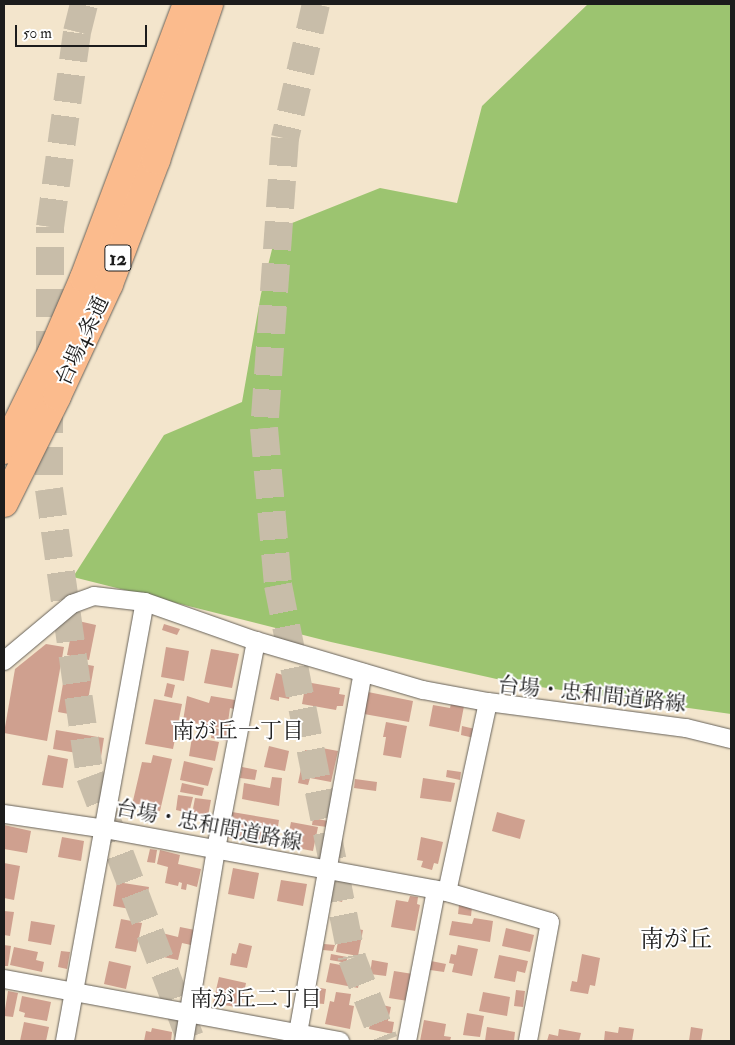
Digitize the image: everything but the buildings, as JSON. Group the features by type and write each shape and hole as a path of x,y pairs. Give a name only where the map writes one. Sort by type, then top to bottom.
{"highway":[{"name":"台場4条通","path":"4,450 52,352 84,278 187,4"},
{"name":"台場4条通","path":"4,503 57,396 109,284 156,160 208,4"}],"street":[{"path":"4,661 72,604 94,596 145,602 256,641 363,673 423,690 488,702"},
{"path":"65,1041 145,602"},
{"path":"184,1041 216,849 256,641"},
{"path":"306,1037 327,871 363,673"},
{"name":"台場・忠和間道路線","path":"4,814 104,829 441,891 488,702 686,728 731,739"},
{"path":"407,1041 441,891 550,922 528,1041"},
{"path":"4,979 190,1013 306,1037 340,1041"}],"green space":[{"path":"588,4 731,4 731,714 519,684 331,642 73,577 164,435 242,402 261,294 277,229 380,188 457,203 482,106"}],"tunnel":[{"path":"50,359 50,227 77,32 84,4"},
{"path":"316,4 285,138 264,428 278,585 352,958 384,1041"},
{"path":"49,405 49,489 90,776 190,1038"}],"district":[{"name":"南が丘一丁目","path":"238,732"},
{"name":"南が丘","path":"676,940"},
{"name":"南が丘二丁目","path":"256,1000"}]}
